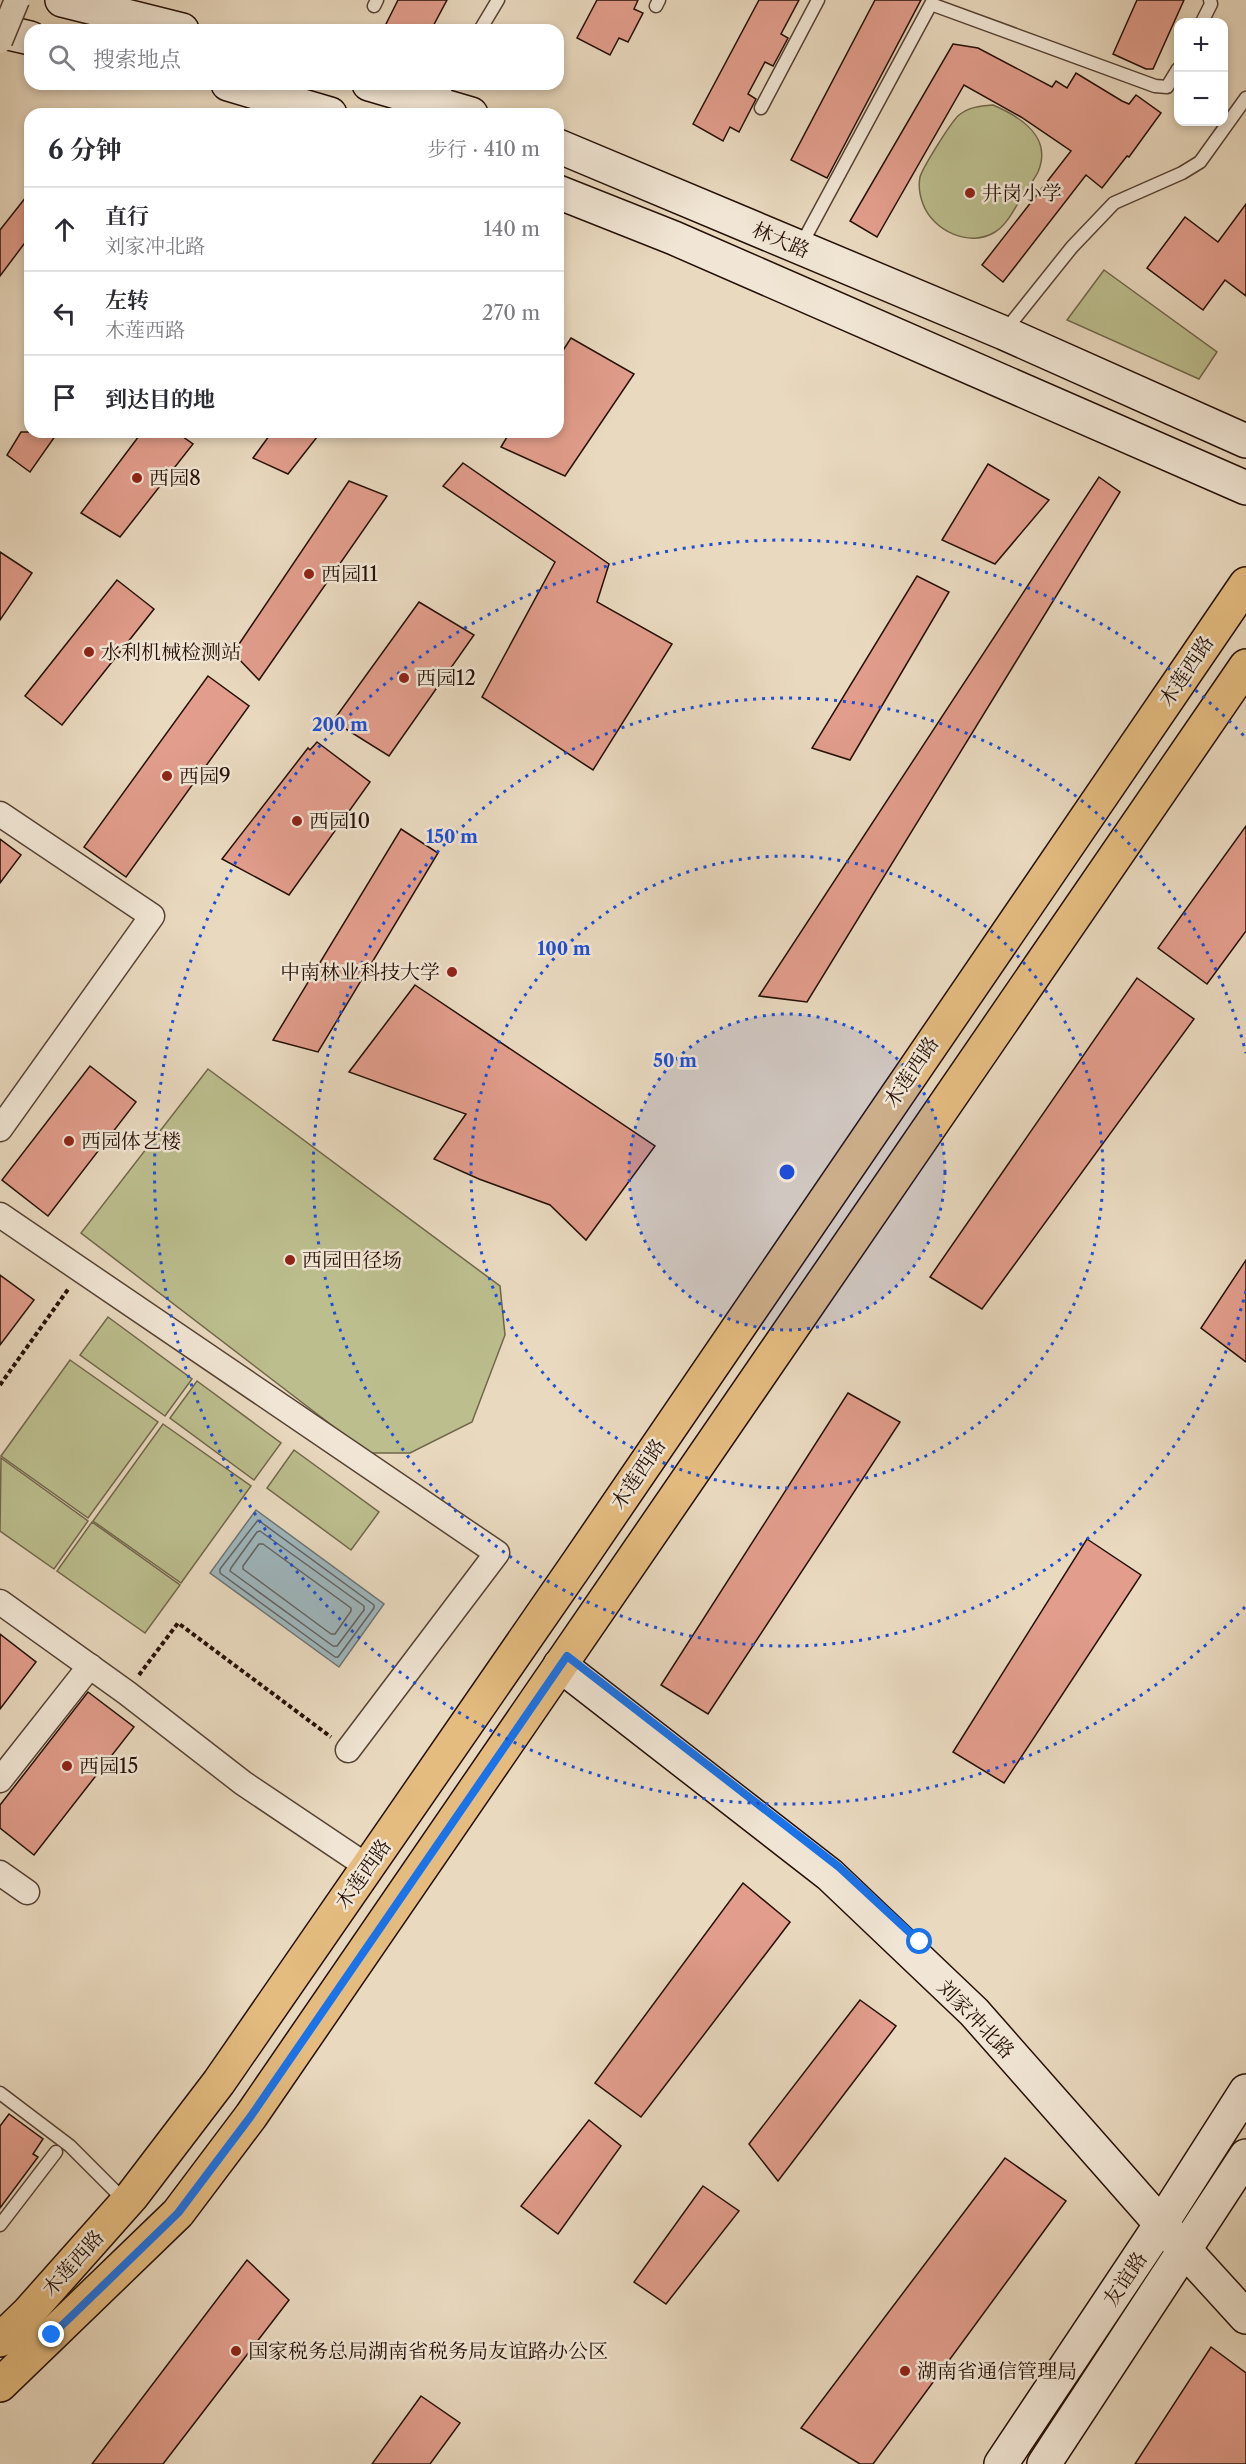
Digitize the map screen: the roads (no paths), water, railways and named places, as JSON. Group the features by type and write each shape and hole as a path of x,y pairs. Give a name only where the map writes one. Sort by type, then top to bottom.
{"main road":[{"path":"62,0 158,24"},
{"path":"0,31 24,37"},
{"path":"248,90 310,108"},
{"path":"413,90 442,94 462,108"},
{"name":"林大路","path":"564,149 1004,333 1246,441"},
{"path":"564,194 674,238 1246,488"},
{"name":"木莲西路","path":"0,2340 28,2313 127,2203 219,2082 577,1564 1246,584"},
{"name":"木莲西路","path":"0,2385 178,2213 251,2116 1246,666"},
{"name":"刘家冲北路","path":"564,1661 830,1875 974,2012 1189,2241 1246,2317"},
{"name":"友谊路","path":"1001,2464 1166,2217 1246,2091"},
{"name":"友谊路","path":"1044,2464 1246,2156"},
{"name":"刘家冲北路","path":"1189,2241 1246,2287"}],"street":[{"path":"0,41 17,0"},
{"path":"0,814 153,916 0,1129"},
{"path":"0,1215 496,1553 348,1750"},
{"path":"0,1602 127,1693 243,1783 368,1867"},
{"path":"0,1779 90,1666"},
{"path":"0,1873 27,1892"}],"lane":[{"path":"484,24 498,0"},
{"path":"761,108 818,0"},
{"path":"1204,18 1211,4 1210,0"},
{"path":"799,247 932,2 1155,86 1167,87 1177,72"},
{"path":"1004,333 1072,247 1114,202 1182,173 1200,162 1246,98"},
{"path":"0,2093 70,2146 127,2203"},
{"path":"0,2225 56,2152"}],"water":[{"path":"256,1510 384,1604 339,1667 210,1573"}],"place":[{"name":"井岗小学","path":"970,193"},
{"name":"西园8","path":"137,478"},
{"name":"西园11","path":"309,574"},
{"name":"水利机械检测站","path":"89,652"},
{"name":"西园12","path":"404,678"},
{"name":"西园9","path":"167,776"},
{"name":"西园10","path":"297,821"},
{"name":"中南林业科技大学","path":"452,972"},
{"name":"西园体艺楼","path":"69,1141"},
{"name":"西园田径场","path":"290,1260"},
{"name":"西园15","path":"67,1766"},
{"name":"国家税务总局湖南省税务局友谊路办公区","path":"236,2351"},
{"name":"湖南省通信管理局","path":"905,2371"}]}
